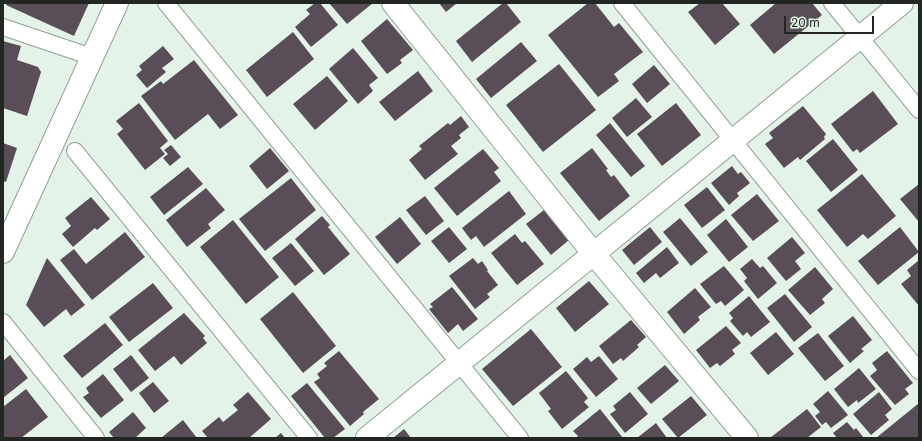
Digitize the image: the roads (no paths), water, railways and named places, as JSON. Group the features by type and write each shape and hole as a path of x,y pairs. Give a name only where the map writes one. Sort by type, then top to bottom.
{"street":[{"path":"3,252 117,3"},
{"path":"393,3 594,254 747,438"},
{"path":"367,438 902,3"}],"lane":[{"path":"166,3 520,438"},
{"path":"622,3 919,371"},
{"path":"832,3 919,110"},
{"path":"3,27 92,57"},
{"path":"75,151 309,438"},
{"path":"3,322 96,438"}]}
